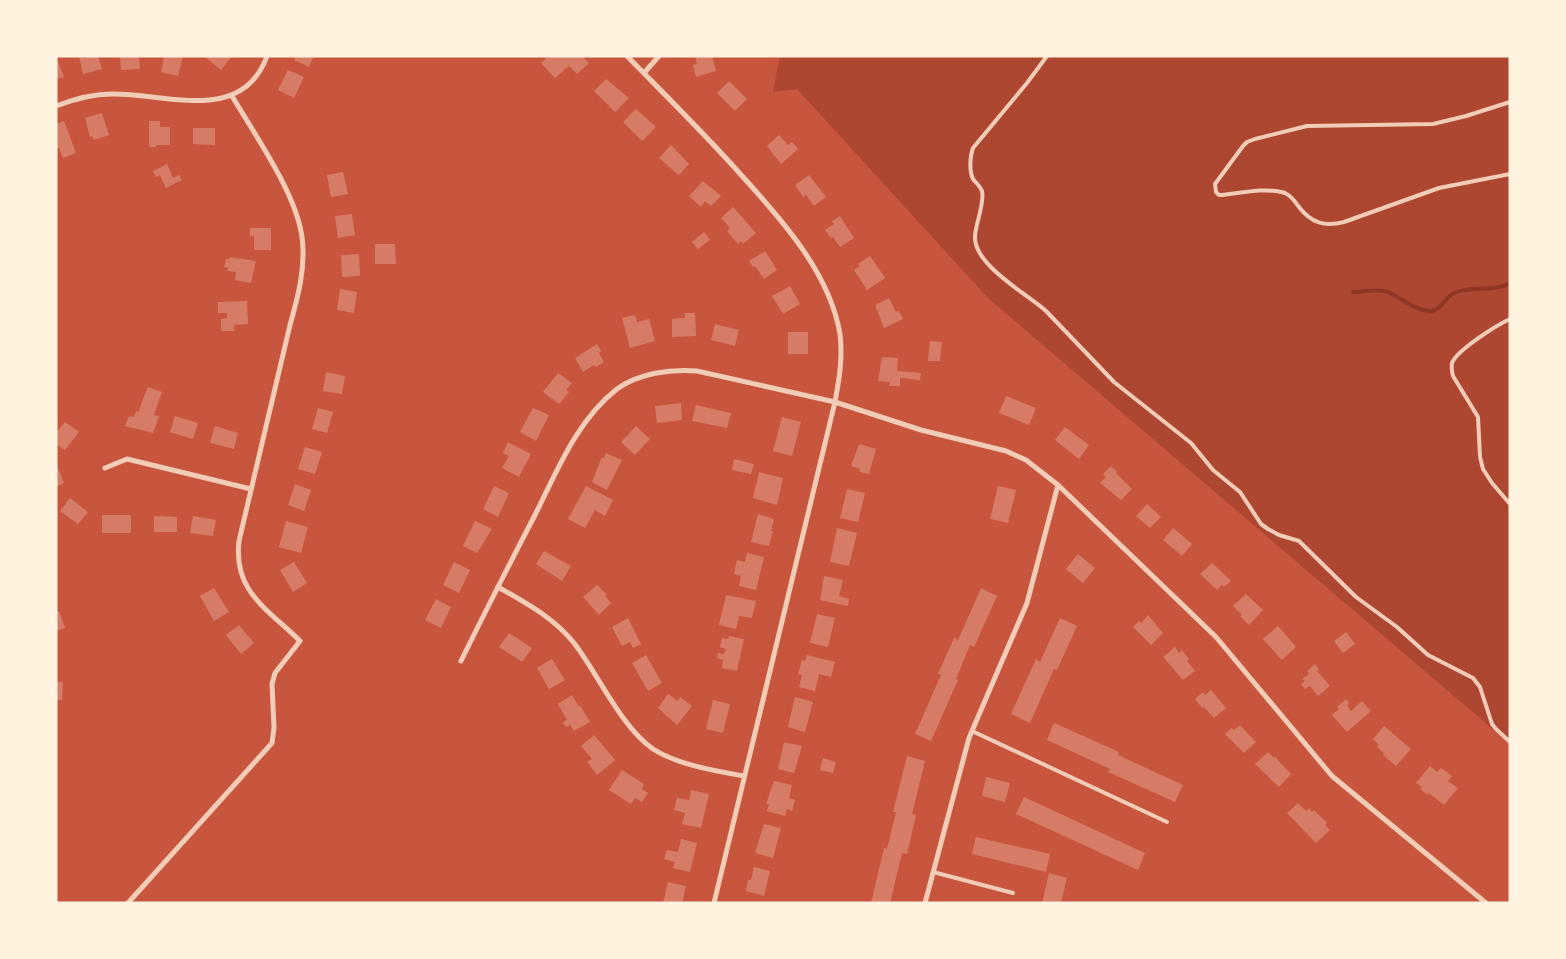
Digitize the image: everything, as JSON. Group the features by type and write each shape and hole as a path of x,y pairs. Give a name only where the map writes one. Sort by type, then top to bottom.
{"street":[{"path":"56,106 72,100 112,94 193,100 232,96 243,90 258,73 267,56"},
{"path":"627,56 720,151 787,227 809,261 828,296 840,335 841,355 835,402 714,903"},
{"path":"644,73 659,56"},
{"path":"128,903 272,743 274,728 272,684 275,673 300,641 254,598 242,578 238,566 238,548 251,489 290,325 300,292 302,237 288,193 232,96"},
{"path":"461,660 578,432 604,400 619,388 637,379 677,369 697,371 835,402 921,430 1006,451 1026,460 1058,485 1216,638 1332,776 1486,903"},
{"path":"106,468 127,459 251,489"},
{"path":"925,903 972,731 1027,603 1058,485"},
{"path":"498,587 537,609 558,625 574,644 634,733 654,749 705,769 744,776"}],"lane":[{"path":"1046,56 1033,76 971,152 972,174 982,195 975,240 981,254 1002,278 1036,302 1114,382 1191,443 1213,470 1240,492 1261,524 1279,535 1299,541 1356,597 1397,627 1428,654 1473,678 1480,687 1492,724 1510,742"},
{"path":"1510,102 1460,118 1433,124 1314,126 1288,130 1255,139 1243,146 1215,184 1215,188 1218,195 1265,191 1285,193 1290,196 1310,219 1322,224 1329,224 1344,222 1439,188 1510,174"},
{"path":"1510,319 1481,336 1462,352 1455,359 1452,369 1453,376 1478,418 1480,457 1483,469 1510,504"},
{"path":"972,731 1167,822"},
{"path":"933,872 1013,893"}],"shaded area":[{"path":"780,56 1510,56 1510,744 988,298 797,89 773,92"}],"building":[{"path":"56,56 64,77 56,79"},
{"path":"79,56 98,56 102,69 83,74"},
{"path":"120,56 139,56 140,69 121,70"},
{"path":"164,56 183,56 178,76 161,72"},
{"path":"204,56 232,56 221,70"},
{"path":"296,56 314,56 309,67 294,60"},
{"path":"548,56 582,56 589,63 577,74 569,66 555,78 541,63"},
{"path":"695,56 712,56 716,71 696,77 693,65 697,64"},
{"path":"288,70 304,77 294,98 278,90"},
{"path":"606,79 629,98 615,112 594,91"},
{"path":"729,81 747,99 735,111 717,93"},
{"path":"636,109 656,127 642,141 623,122"},
{"path":"102,113 109,135 94,140 92,136 90,137 85,118"},
{"path":"64,121 76,153 63,158 59,148 56,149 56,124"},
{"path":"149,121 160,121 160,127 170,127 170,145 149,147"},
{"path":"193,128 215,128 215,145 193,144"},
{"path":"779,135 788,145 792,142 798,149 781,164 767,146"},
{"path":"671,145 689,164 679,175 659,158"},
{"path":"167,164 173,178 179,175 182,180 166,188 160,175 156,177 153,171"},
{"path":"343,172 348,194 331,197 327,175"},
{"path":"809,175 826,197 814,206 806,195 803,197 795,185"},
{"path":"703,181 721,196 711,206 705,201 701,207 689,196"},
{"path":"733,207 756,233 743,244 741,241 738,244 727,231 730,228 721,218"},
{"path":"352,214 355,235 338,238 335,216"},
{"path":"840,216 854,238 840,247 825,230 834,224 832,221"},
{"path":"250,228 271,228 271,250 254,250 254,236 250,236"},
{"path":"704,232 710,240 698,249 692,242"},
{"path":"375,244 395,244 396,264 375,264"},
{"path":"765,251 777,270 764,279 749,261"},
{"path":"359,254 360,276 342,277 341,255"},
{"path":"870,256 885,278 867,290 854,270 860,266 858,264"},
{"path":"230,257 256,261 251,283 235,280 236,272 227,271 228,268 224,267 226,259"},
{"path":"790,286 800,304 783,314 772,296"},
{"path":"340,289 357,292 354,313 337,310"},
{"path":"889,298 896,312 899,311 903,319 884,328 875,305"},
{"path":"247,301 248,324 234,325 234,331 221,331 221,319 227,318 227,313 218,313 218,302"},
{"path":"685,313 695,313 696,336 672,337 672,319 685,318"},
{"path":"635,315 637,322 649,319 655,341 630,348 622,318"},
{"path":"715,324 739,330 735,346 711,340"},
{"path":"788,332 808,332 808,354 788,354"},
{"path":"930,341 942,342 940,361 928,361"},
{"path":"597,344 604,362 596,367 594,365 583,372 575,358"},
{"path":"882,357 898,358 897,371 921,373 920,380 900,378 900,386 889,386 890,382 878,381"},
{"path":"326,372 345,376 342,394 323,391"},
{"path":"558,373 572,383 566,390 569,392 559,404 543,392"},
{"path":"148,387 162,392 154,415 159,416 153,433 125,426 129,416 134,417 136,411 138,412"},
{"path":"1006,396 1036,408 1029,425 999,413"},
{"path":"681,403 682,420 657,423 655,406"},
{"path":"696,405 731,413 727,428 692,421"},
{"path":"318,408 333,412 327,433 312,429"},
{"path":"533,408 549,415 536,441 520,432"},
{"path":"175,416 198,423 193,439 170,432"},
{"path":"782,417 801,422 792,456 773,451"},
{"path":"65,422 79,432 65,450 56,444 56,433"},
{"path":"215,426 238,433 234,449 210,443"},
{"path":"636,426 650,439 635,455 621,442"},
{"path":"1065,427 1089,445 1079,459 1055,440"},
{"path":"508,442 531,454 519,477 502,468 509,456 503,453"},
{"path":"859,444 876,449 869,474 860,472 860,469 851,466"},
{"path":"305,447 322,452 315,474 298,469"},
{"path":"606,453 622,460 607,490 592,482 602,457 604,458"},
{"path":"734,459 754,464 751,474 732,470"},
{"path":"56,463 64,483 56,487"},
{"path":"1111,466 1132,489 1121,500 1100,483 1106,477 1103,474"},
{"path":"759,472 783,478 777,505 753,498"},
{"path":"295,484 311,490 304,511 288,505"},
{"path":"494,486 509,493 498,517 483,509"},
{"path":"586,486 613,500 605,516 595,510 585,528 568,519"},
{"path":"998,486 1016,490 1008,523 990,519"},
{"path":"847,489 865,493 858,522 840,518"},
{"path":"70,498 88,512 78,524 60,511"},
{"path":"1147,504 1161,517 1150,528 1136,516"},
{"path":"758,514 774,519 769,546 751,542"},
{"path":"102,515 131,515 131,533 102,533"},
{"path":"154,516 177,517 177,532 154,532"},
{"path":"193,516 216,520 213,536 190,533"},
{"path":"286,521 308,527 301,553 279,547"},
{"path":"475,521 492,529 477,553 463,546"},
{"path":"837,528 857,533 849,566 830,562"},
{"path":"1173,528 1192,544 1182,556 1163,540"},
{"path":"544,551 571,566 562,581 536,564"},
{"path":"747,553 764,557 756,590 739,586 741,576 734,574 737,560 745,562"},
{"path":"1078,554 1095,568 1083,583 1066,569"},
{"path":"294,562 307,583 293,592 280,570"},
{"path":"454,562 470,570 459,593 443,585"},
{"path":"1212,563 1231,581 1224,587 1222,585 1217,590 1200,574"},
{"path":"824,576 843,580 839,596 849,599 848,606 820,600"},
{"path":"597,585 607,595 605,596 611,603 599,615 583,597"},
{"path":"214,588 229,612 214,621 200,596"},
{"path":"981,588 997,596 974,647 970,645 956,679 958,680 931,741 915,734 941,675 938,674 954,638 958,640"},
{"path":"1246,594 1263,610 1249,625 1233,606"},
{"path":"726,595 756,601 752,618 739,616 736,629 719,625"},
{"path":"436,599 451,607 441,628 425,620"},
{"path":"59,611 65,628 56,631 56,612"},
{"path":"817,614 835,618 828,647 810,643"},
{"path":"1148,615 1163,633 1151,645 1133,627 1139,621 1141,623"},
{"path":"628,618 641,644 633,648 630,642 622,646 612,627"},
{"path":"1060,618 1077,626 1057,670 1054,669 1030,723 1011,714 1036,659 1040,662"},
{"path":"239,625 254,643 241,654 226,635"},
{"path":"1278,626 1296,647 1282,660 1263,639"},
{"path":"1346,632 1355,644 1343,653 1334,641"},
{"path":"509,633 532,648 522,662 499,647"},
{"path":"729,636 744,639 737,671 722,668 723,660 717,658 718,653 724,654 726,649 720,647 722,638 728,639"},
{"path":"1175,647 1179,653 1182,650 1189,659 1187,661 1195,671 1183,680 1163,657"},
{"path":"646,655 662,683 648,691 632,663"},
{"path":"807,655 835,662 831,677 819,674 815,691 799,687 802,675 798,674 802,660 805,661"},
{"path":"552,659 565,680 549,689 537,668"},
{"path":"1315,664 1319,669 1317,671 1330,686 1318,696 1310,686 1305,689 1301,684 1305,681 1302,679 1309,674 1307,671"},
{"path":"56,681 63,682 62,700 56,700"},
{"path":"1211,690 1226,708 1214,718 1195,699 1203,692 1205,695"},
{"path":"668,694 678,701 680,697 692,706 677,725 658,708"},
{"path":"572,695 590,722 574,731 570,725 566,727 563,722 567,720 558,704"},
{"path":"795,697 813,702 805,732 788,727"},
{"path":"1346,699 1351,711 1362,701 1371,711 1347,732 1332,715 1339,709 1337,707"},
{"path":"713,700 730,704 723,733 706,729"},
{"path":"1054,723 1119,752 1118,755 1183,785 1175,802 1108,772 1110,769 1047,740"},
{"path":"1240,725 1256,742 1244,753 1225,734 1232,728 1234,730"},
{"path":"1384,726 1411,749 1396,766 1383,755 1384,753 1377,747 1379,745 1373,739"},
{"path":"594,735 615,760 597,775 587,762 592,759 581,746"},
{"path":"784,742 802,746 794,773 778,769"},
{"path":"1268,752 1291,774 1279,787 1255,764"},
{"path":"907,756 925,761 912,814 916,815 907,854 902,853 890,903 871,903 884,848 887,849 896,812 893,812"},
{"path":"823,758 836,762 833,773 820,770"},
{"path":"1430,766 1437,772 1441,768 1452,776 1448,781 1458,788 1444,805 1429,793 1428,795 1420,789 1422,787 1416,783"},
{"path":"622,770 644,784 642,789 648,793 642,802 635,798 631,804 609,790"},
{"path":"986,777 1010,783 1005,802 982,796"},
{"path":"774,781 792,785 789,798 795,800 792,811 787,809 785,816 767,811 769,804 766,804"},
{"path":"691,790 709,794 701,828 682,824 685,813 674,810 677,798 689,800"},
{"path":"1024,797 1145,853 1138,870 1016,814"},
{"path":"1298,803 1306,811 1309,808 1312,812 1314,810 1327,823 1325,825 1330,830 1316,843 1287,813"},
{"path":"764,824 781,828 773,858 755,853"},
{"path":"976,837 1050,854 1046,872 972,854"},
{"path":"681,839 697,843 690,872 673,868 675,862 664,859 667,850 678,852"},
{"path":"754,867 770,871 764,896 746,891 748,880 751,880"},
{"path":"1049,873 1067,878 1061,903 1042,903"},
{"path":"668,882 686,886 682,903 663,903"}],"waterway":[{"path":"1353,292 1384,291 1413,306 1434,311 1454,293 1468,289 1496,288 1510,283"}]}
